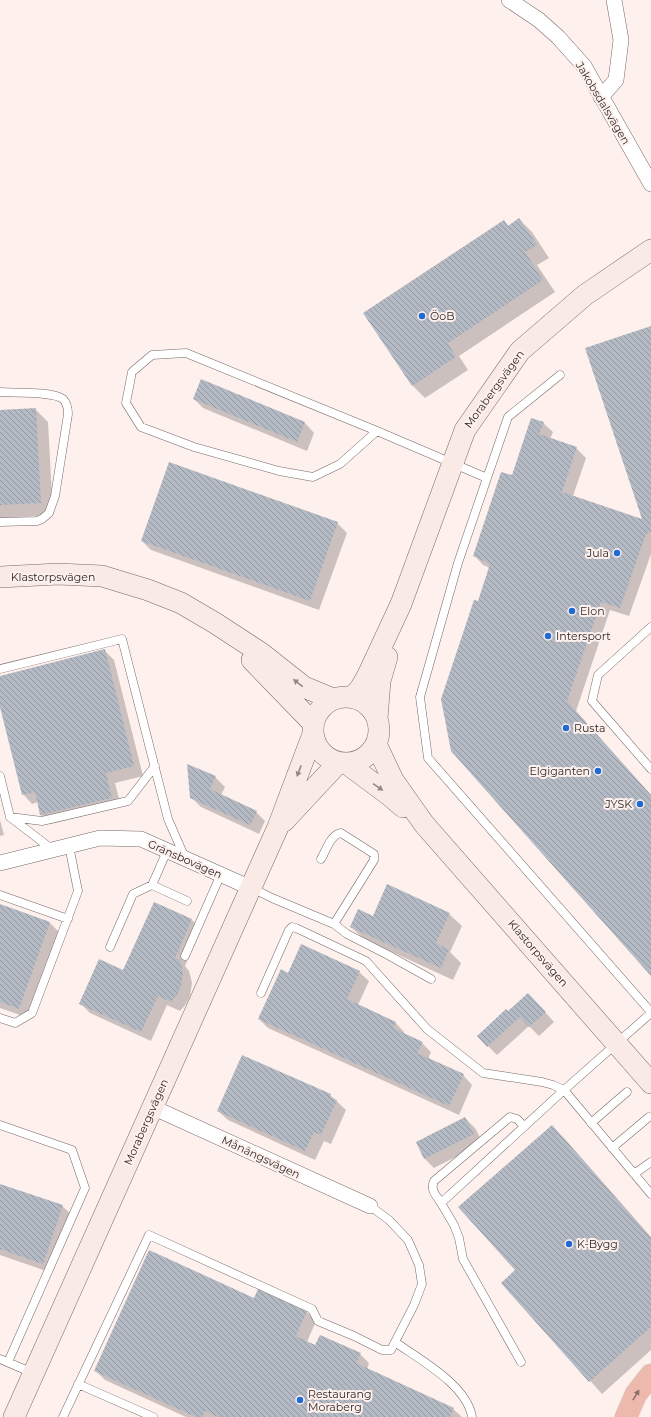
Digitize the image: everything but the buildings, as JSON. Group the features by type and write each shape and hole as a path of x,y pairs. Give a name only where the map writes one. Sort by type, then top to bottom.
{"highway":[{"path":"626,1417 636,1394 651,1375"}],"street":[{"name":"Jakobsdalsvägen","path":"509,0 539,20 584,66 651,184"},
{"path":"601,97 616,80 621,40 614,0"},
{"name":"Morabergsvägen","path":"377,719 380,681 401,604 465,430 520,351 585,295 651,250"},
{"name":"Klastorpsvägen","path":"0,577 58,574 102,576 148,590 181,604 215,623 261,653 304,687 343,698"},
{"name":"Morabergsvägen","path":"343,698 360,689 401,604"},
{"name":"Klastorpsvägen","path":"215,623 313,729"},
{"path":"343,698 366,704 377,719 379,732 376,744 371,752 356,762 342,763 330,759 323,754 316,745 313,729 317,712 325,704 343,698"},
{"name":"Morabergsvägen","path":"14,1417 278,827 313,729"},
{"name":"Klastorpsvägen","path":"376,744 384,764 393,780 424,824 651,1083"},
{"name":"Morabergsvägen","path":"278,827 342,763"},
{"name":"Klastorpsvägen","path":"342,763 389,795 424,824"},
{"name":"Gränsbovägen","path":"0,863 100,838 141,839 251,888"},
{"name":"Månängsvägen","path":"152,1107 370,1206"}],"lane":[{"path":"377,431 340,464 313,476 279,471 202,449 141,427 126,403 132,372 152,355 186,353 377,431 488,478"},
{"path":"441,1202 651,1012 428,758 420,697 458,563 508,418 560,375"},
{"path":"0,392 49,394 57,396 66,402 68,406 68,414 55,496 49,513 37,521 0,522"},
{"path":"651,627 598,675 592,701 651,768"},
{"path":"0,669 122,639 168,818 185,859"},
{"path":"10,817 42,821 128,800 155,766"},
{"path":"0,776 10,817 54,850"},
{"path":"321,859 333,837 337,834 341,834 374,854 374,860 334,924"},
{"path":"0,1018 15,1023 32,1013 78,891 69,846"},
{"path":"110,947 133,894 152,885 167,851"},
{"path":"185,956 221,874"},
{"path":"152,885 187,901"},
{"path":"251,888 334,924 347,934 431,979"},
{"path":"0,895 68,918"},
{"path":"261,993 289,930 292,928 296,928 366,961 427,1029 483,1073 542,1082 564,1090 651,1194"},
{"path":"591,1123 627,1092"},
{"path":"521,1362 463,1259 459,1238 454,1225 441,1202 432,1190 432,1186 434,1181 510,1117 517,1119 524,1126"},
{"path":"612,1148 649,1117"},
{"path":"0,1125 72,1150 85,1188 4,1360 33,1373"},
{"path":"634,1174 651,1162"},
{"path":"63,1417 148,1234 312,1309 316,1314 318,1321 382,1350 391,1350 414,1305 422,1284 419,1265 408,1240 389,1220 370,1206"},
{"path":"395,1342 451,1381 461,1393 469,1407 472,1417"},
{"path":"78,1384 153,1417"}],"place":[{"name":"ÖoB","path":"422,316"},
{"name":"Jula","path":"617,553"},
{"name":"Elon","path":"572,611"},
{"name":"Intersport","path":"548,636"},
{"name":"Rusta","path":"566,728"},
{"name":"Elgiganten","path":"598,771"},
{"name":"JYSK","path":"640,804"},
{"name":"K-Bygg","path":"569,1244"},
{"name":"Restaurang Moraberg","path":"300,1400"}]}
